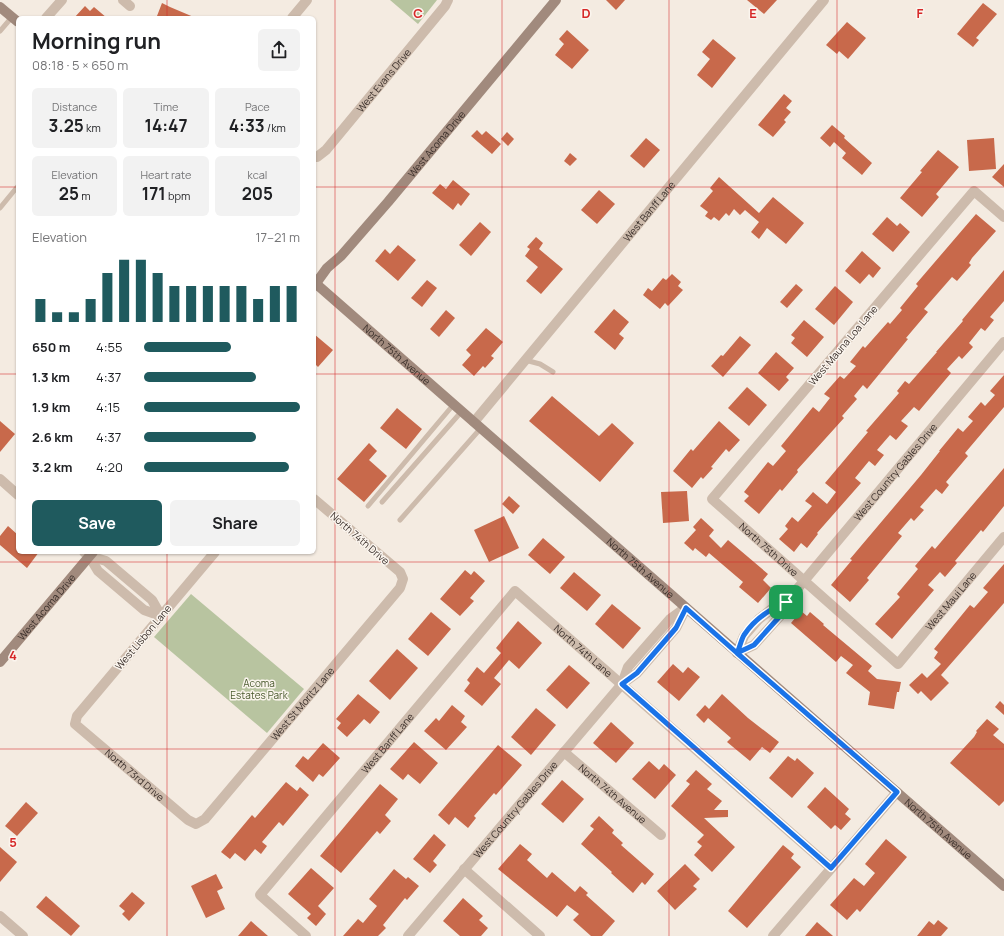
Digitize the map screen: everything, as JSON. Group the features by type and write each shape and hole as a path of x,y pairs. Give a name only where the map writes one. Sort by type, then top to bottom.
{"main road":[{"name":"West Acoma Drive","path":"316,283 327,268 341,256 388,202 556,0"},
{"path":"0,7 15,20"},
{"name":"North 75th Avenue","path":"316,285 1004,886"},
{"name":"West Acoma Drive","path":"0,662 88,554"}],"street":[{"path":"48,16 62,0"},
{"path":"294,16 307,0"},
{"name":"West Evans Drive","path":"316,156 326,150 445,6 448,0"},
{"name":"West Banff Lane","path":"477,425 525,360 824,0"},
{"name":"West Mauna Loa Lane","path":"712,499 974,191 1004,218"},
{"name":"West Country Gables Drive","path":"737,653 754,645 781,615 786,602 1004,342"},
{"path":"0,479 16,493"},
{"name":"North 75th Drive","path":"712,499 898,664"},
{"name":"North 74th Drive","path":"316,501 400,572 403,580"},
{"name":"West Maui Lane","path":"898,664 1004,537"},
{"path":"90,554 98,571 144,610 161,616"},
{"path":"91,554 106,561 152,600 161,616"},
{"name":"West Lisbon Lane","path":"75,724 77,716 213,554"},
{"path":"115,585 123,576"},
{"name":"West St Moritz Lane","path":"196,824 205,819 400,588 403,580"},
{"name":"West Banff Lane","path":"306,936 260,895 515,591"},
{"name":"North 74th Lane","path":"515,591 831,868"},
{"name":"West Country Gables Drive","path":"408,936 622,684 637,673 676,628 686,608"},
{"name":"North 73rd Drive","path":"75,724 188,820 196,824"},
{"name":"North 74th Avenue","path":"564,752 661,835"},
{"path":"773,936 897,792"},
{"path":"464,870 540,936"},
{"path":"0,916 23,936"}],"lane":[{"path":"0,31 15,20"},
{"path":"0,208 16,188"},
{"path":"525,360 540,364 553,372"},
{"path":"382,502 458,408"},
{"path":"368,506 458,408"},
{"path":"400,520 477,425"}],"green space":[{"path":"390,0 437,0 418,24"},
{"name":"Acoma Estates Park","path":"191,594 304,689 267,733 154,637"}],"building":[{"path":"606,0 625,0 616,10"},
{"path":"747,0 777,0 764,14"},
{"path":"162,3 191,16 157,16"},
{"path":"983,3 997,14 976,38 979,40 973,47 957,34"},
{"path":"85,6 90,11 94,7 105,16 76,16"},
{"path":"847,22 866,38 848,59 839,51 837,54 826,45"},
{"path":"567,30 589,50 572,69 555,55 564,44 559,39"},
{"path":"713,39 736,58 712,88 697,75 710,59 702,52"},
{"path":"784,94 792,101 786,108 791,112 784,120 786,122 773,137 758,125"},
{"path":"832,125 872,163 862,175 842,158 846,153 834,142 830,147 820,138"},
{"path":"477,130 482,135 486,131 501,144 492,154 471,136"},
{"path":"507,132 514,139 508,146 501,139"},
{"path":"646,138 660,150 644,168 630,156"},
{"path":"994,138 996,169 969,171 967,140"},
{"path":"938,150 959,167 936,194 939,197 922,217 900,198"},
{"path":"570,153 577,159 570,166 564,161"},
{"path":"1004,164 1004,187 992,177"},
{"path":"719,177 759,213 773,197 804,223 786,244 767,228 759,239 751,232 759,222 745,210 740,215 734,209 729,216 726,213 719,221 714,217 711,220 705,216 708,212 700,206 713,191 710,188"},
{"path":"453,180 470,194 461,206 458,203 453,210 432,193 440,184 446,189"},
{"path":"599,190 615,204 597,224 581,210"},
{"path":"976,214 996,231 972,258 969,263 971,265 957,281 952,277 924,309 928,312 906,338 908,339 867,389 863,385 854,396 857,399 842,416 844,418 797,470 798,472 782,491 780,489 759,514 744,501 749,496 744,492 768,462 773,466 786,451 781,446 813,407 819,412 830,398 824,394 840,376 844,379 856,366 850,362 863,346 865,348 888,322 890,324 902,310 900,308 918,286 916,284"},
{"path":"887,217 897,226 900,223 910,232 893,252 872,234"},
{"path":"480,222 491,232 471,256 459,245"},
{"path":"536,237 543,243 539,249 563,269 541,294 526,281 538,267 525,256 530,249 527,247"},
{"path":"398,245 416,260 398,281 375,261 385,249 390,254"},
{"path":"862,251 881,268 873,278 869,274 860,284 845,271"},
{"path":"1004,270 1004,301 990,317 994,320 985,331 981,328 969,343 973,347 962,359 959,356 947,369 951,373 919,411 914,407 901,421 908,426 896,440 890,435 877,450 884,455 875,466 869,461 855,478 861,483 817,533 818,534 807,548 801,543 794,552 779,539 788,529 785,526 792,517 798,522 812,506 805,501 813,492 827,504 836,492 825,483 868,432 866,431 899,393 897,391 905,381 909,384"},
{"path":"672,274 681,282 678,286 683,290 668,306 665,303 660,309 643,295 648,288 652,291 663,278 666,280"},
{"path":"427,280 437,288 422,307 411,298"},
{"path":"796,284 803,290 787,308 780,302"},
{"path":"835,286 853,302 834,325 815,309"},
{"path":"614,309 629,322 619,334 624,338 615,350 594,332"},
{"path":"446,310 455,318 439,337 430,329"},
{"path":"804,320 824,337 807,357 791,343 795,338 791,335"},
{"path":"486,328 503,342 491,356 494,358 485,368 483,366 474,376 462,365 471,355 466,350"},
{"path":"316,336 333,350 318,367 316,365"},
{"path":"740,336 751,345 723,377 711,366 721,355 723,356"},
{"path":"776,352 794,368 786,377 789,380 779,391 758,373"},
{"path":"1004,375 1004,407 965,453 968,456 946,482 949,485 942,494 936,489 920,507 924,510 914,521 911,518 898,533 902,536 867,578 869,580 850,602 831,585 852,560 850,559 921,475 958,428 963,432 973,421 968,417 981,402 985,406 995,395 990,391"},
{"path":"747,387 767,405 749,426 728,408"},
{"path":"552,396 599,436 612,423 634,443 600,482 529,421"},
{"path":"397,408 422,429 406,449 380,428"},
{"path":"0,421 15,434 0,452"},
{"path":"719,421 740,440 729,452 726,449 711,467 713,468 703,479 701,477 692,488 673,471 691,449 693,451"},
{"path":"369,443 377,451 369,460 387,476 364,502 337,479"},
{"path":"1004,468 1004,506 983,532 981,530 955,561 957,563 945,577 940,572 928,585 934,590 892,639 875,624 900,597 897,594 918,569 915,566 932,546 935,549"},
{"path":"687,491 689,521 663,523 661,492"},
{"path":"509,496 520,506 513,514 502,504"},
{"path":"504,516 519,548 489,562 474,530"},
{"path":"701,518 714,530 709,536 721,548 728,540 768,574 763,580 771,588 758,603 739,587 743,582 709,553 706,557 695,548 693,551 684,543 696,530 693,527"},
{"path":"8,526 16,533 16,554 38,554 27,568 0,545 0,536"},
{"path":"543,538 565,557 550,574 528,555"},
{"path":"1004,564 1004,603 941,675 949,683 931,701 921,691 918,694 909,685 922,673 927,678 941,664 934,658 938,652 934,649 970,605 974,608 988,592 983,588"},
{"path":"465,570 471,575 474,571 485,581 470,598 474,601 460,616 440,599"},
{"path":"574,572 601,595 587,611 560,588"},
{"path":"612,604 641,628 623,649 595,624"},
{"path":"801,611 807,616 810,612 824,624 823,625 872,666 868,671 877,679 901,682 899,692 897,692 894,709 868,705 870,692 846,673 853,665 841,656 836,662 791,623"},
{"path":"431,612 451,629 428,656 408,639"},
{"path":"518,621 542,643 519,669 509,660 494,678 501,684 482,706 464,691 470,683 467,680 477,667 484,673 501,653 496,648"},
{"path":"397,649 418,668 390,700 369,681"},
{"path":"673,664 683,673 688,667 700,677 679,701 657,682"},
{"path":"569,665 590,683 567,709 546,690"},
{"path":"358,694 380,712 370,724 364,719 347,737 337,728 341,723 336,719"},
{"path":"722,694 748,718 779,742 770,753 762,747 750,761 727,742 731,738 708,718 704,723 696,715 705,705 709,709"},
{"path":"1000,701 1004,705 1004,715 995,707"},
{"path":"452,705 465,716 461,722 467,727 446,750 424,731 436,718 439,721"},
{"path":"536,708 556,725 531,755 511,737"},
{"path":"987,719 999,729 993,735 1004,744 1004,801 999,806 950,763 974,737 977,732 976,731"},
{"path":"611,722 634,743 616,763 593,743"},
{"path":"414,742 438,763 420,784 408,774 403,780 390,769"},
{"path":"323,743 340,758 323,777 319,774 313,782 295,766 303,756 308,760"},
{"path":"498,745 522,765 496,795 494,793 474,816 476,818 468,828 455,817 449,825 438,815"},
{"path":"788,756 795,761 797,758 814,773 792,798 769,778"},
{"path":"649,761 659,770 664,764 676,775 655,799 632,779"},
{"path":"696,770 712,784 707,789 722,801 714,810 728,810 728,817 704,818 735,847 712,872 694,855 702,846 697,842 704,835 671,806 690,784 686,781"},
{"path":"562,780 584,799 563,823 541,804"},
{"path":"286,782 297,791 300,787 309,795 283,826 279,822 262,842 267,846 261,854 255,849 245,861 235,853 230,859 221,852 252,815 255,818"},
{"path":"380,784 398,799 385,815 391,821 380,834 377,831 341,873 320,856"},
{"path":"825,787 849,809 845,814 851,819 841,830 835,825 831,829 807,807"},
{"path":"26,802 38,813 17,836 5,826"},
{"path":"599,816 614,830 612,833 623,843 621,845 654,874 645,885 642,882 633,893 581,844 594,829 590,826"},
{"path":"434,834 446,845 433,861 437,865 430,873 413,859"},
{"path":"886,839 907,857 860,912 857,909 847,920 830,905 854,878 864,886 875,873 865,864"},
{"path":"520,844 532,854 527,860 547,878 552,872 575,892 580,886 588,893 586,895 615,921 602,936 591,936 573,920 579,914 567,905 557,917 498,869"},
{"path":"783,845 794,854 791,858 801,867 747,928 728,911"},
{"path":"0,847 17,862 0,882"},
{"path":"685,864 700,879 693,886 697,889 675,910 657,891"},
{"path":"311,868 334,888 318,906 326,914 316,926 307,918 311,914 288,894"},
{"path":"394,869 406,879 408,877 419,886 407,900 405,898 383,925 386,928 378,936 343,936 358,919 363,923 377,906 369,899"},
{"path":"216,874 223,888 217,891 225,909 206,918 191,886"},
{"path":"132,892 145,903 129,921 122,914 125,911 119,906"},
{"path":"46,896 80,926 71,936 36,907"},
{"path":"463,898 483,916 479,920 488,928 481,936 460,936 443,921"},
{"path":"938,920 948,928 941,936 917,936 929,921 934,925"},
{"path":"251,921 268,936 238,936"},
{"path":"817,922 833,936 805,936"}],"route":[{"path":"786,602 773,608 759,619 744,636 737,653 897,792 831,868 622,684 637,673 676,628 686,608 737,653 754,645 781,615 786,602"}]}
